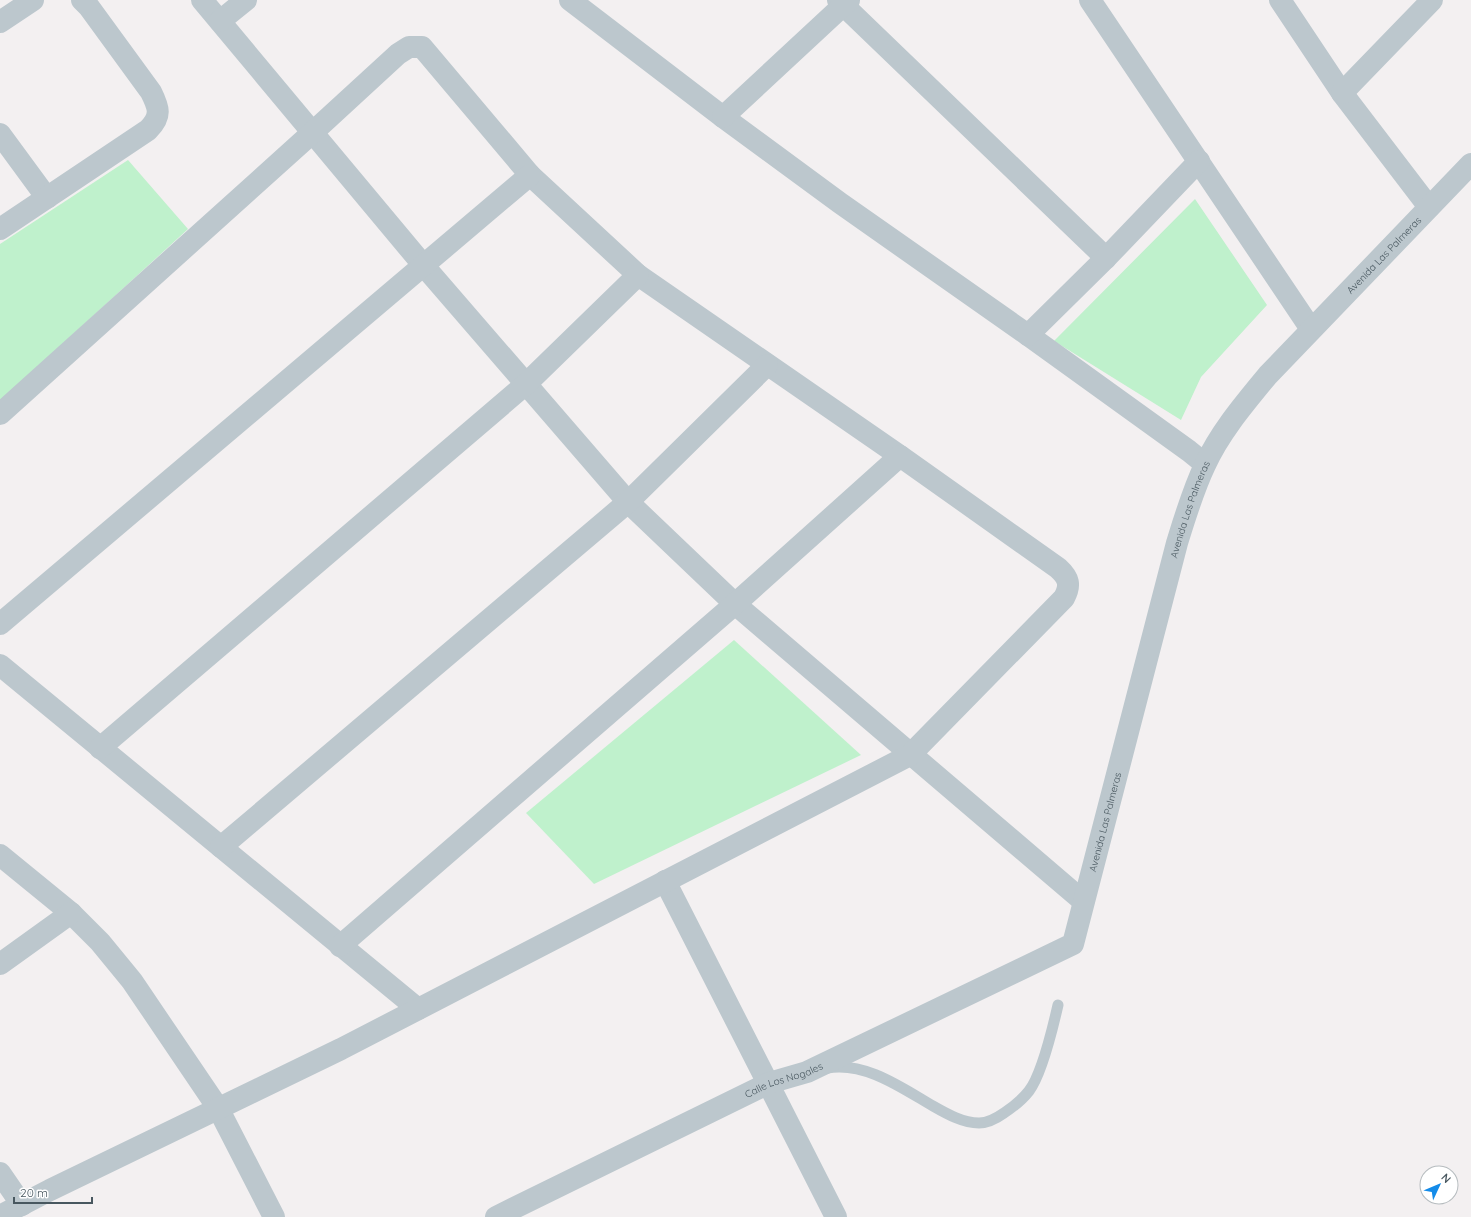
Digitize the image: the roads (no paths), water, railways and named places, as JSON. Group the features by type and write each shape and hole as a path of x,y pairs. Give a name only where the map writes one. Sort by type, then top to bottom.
{"street":[{"path":"0,22 33,0"},
{"path":"0,229 155,124 158,114 157,104 151,92 89,7 82,0"},
{"path":"202,0 424,266 628,502 735,604 1082,901"},
{"path":"220,21 246,0"},
{"path":"570,0 723,117 840,203 1028,335 1205,464"},
{"path":"1090,0 1311,329"},
{"path":"1280,0 1342,93 1429,207"},
{"path":"1342,93 1432,0"},
{"path":"723,117 844,2 1106,258"},
{"path":"0,414 398,54 409,47 422,47 530,175 638,275 900,456 1058,568 1065,575 1068,586 1068,590 1064,598 910,755 418,1010 0,1216"},
{"path":"0,134 47,198"},
{"path":"1028,335 1106,258 1199,161"},
{"name":"Avenida Las Palmeras","path":"1072,944 1082,901 1177,543 1191,499 1205,464 1240,409 1268,375 1471,164"},
{"path":"0,624 530,175"},
{"path":"100,748 526,384 638,275"},
{"path":"221,847 628,502 767,365"},
{"path":"340,946 735,604 900,456"},
{"path":"0,665 418,1010"},
{"path":"0,855 71,913 100,942 132,981 218,1108 274,1217"},
{"path":"665,881 836,1217"},
{"path":"0,964 71,913"},
{"name":"Calle Los Nogales","path":"496,1217 769,1083 807,1072 1072,944"},
{"path":"0,1173 22,1205"}],"lane":[{"path":"807,1072 833,1067 855,1069 876,1075 943,1112 962,1120 979,1123 996,1118 1016,1105 1029,1091 1039,1071 1058,1005"}]}
